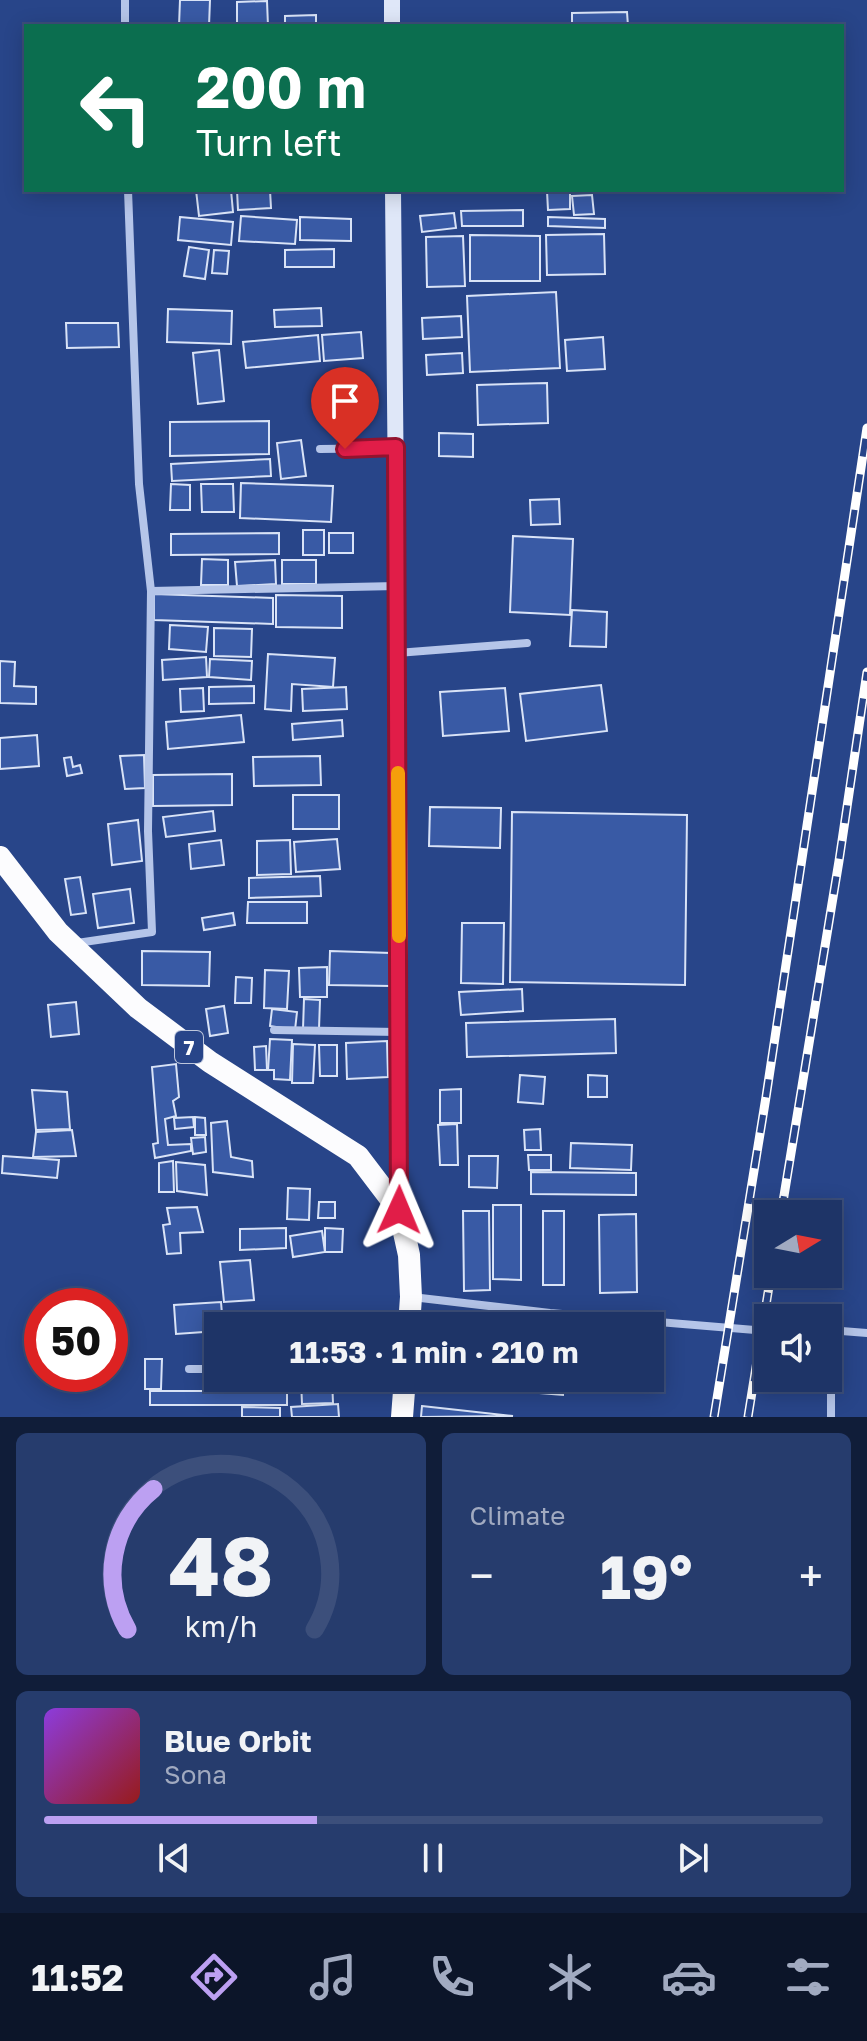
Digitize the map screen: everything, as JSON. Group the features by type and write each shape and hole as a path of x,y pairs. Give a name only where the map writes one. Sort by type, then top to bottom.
{"highway":[{"name":"7","path":"0,857 58,932 138,1008 210,1062 358,1156 399,1210 409,1255 410,1312"},
{"path":"402,1417 404,1392"}],"main road":[{"path":"392,0 392,24"},
{"path":"393,192 401,1119 399,1210"}],"street":[{"path":"125,0 125,24"},
{"path":"72,944 152,932 148,831 151,591 139,484 128,192"},
{"path":"320,449 396,447"},
{"path":"151,591 397,586"},
{"path":"396,653 527,643"},
{"path":"274,1030 398,1032"},
{"path":"411,1297 550,1313 754,1330"},
{"path":"842,1331 867,1333"},
{"path":"189,1369 204,1369"},
{"path":"830,1392 831,1417"}],"building":[{"path":"180,0 210,0 209,24 179,24"},
{"path":"267,1 268,24 237,24 237,2"},
{"path":"627,12 628,24 572,24 572,13"},
{"path":"316,15 316,24 285,24 285,16"},
{"path":"196,192 231,192 233,212 199,216"},
{"path":"237,192 270,192 271,208 238,210"},
{"path":"547,192 570,192 570,209 548,210"},
{"path":"592,195 594,214 574,215 572,196"},
{"path":"523,210 523,226 462,226 461,211"},
{"path":"454,213 456,228 422,232 420,216"},
{"path":"241,216 297,220 295,244 239,241"},
{"path":"180,217 233,222 231,245 178,240"},
{"path":"300,217 351,219 351,241 300,240"},
{"path":"548,217 605,219 605,228 548,226"},
{"path":"604,234 605,274 547,275 546,235"},
{"path":"470,235 540,236 540,281 470,281"},
{"path":"463,236 465,286 427,287 426,237"},
{"path":"189,247 209,250 205,279 184,276"},
{"path":"334,249 334,267 285,267 285,250"},
{"path":"214,250 229,251 227,274 212,273"},
{"path":"556,292 560,368 470,372 467,296"},
{"path":"321,308 322,326 275,327 274,310"},
{"path":"168,309 232,311 231,344 167,342"},
{"path":"461,316 462,337 423,339 422,318"},
{"path":"66,323 118,323 119,347 67,348"},
{"path":"361,332 363,358 324,361 322,335"},
{"path":"318,335 320,361 246,368 243,342"},
{"path":"603,337 605,369 567,371 565,340"},
{"path":"219,350 224,401 198,404 193,353"},
{"path":"462,353 463,373 427,375 426,355"},
{"path":"547,383 548,423 478,425 477,385"},
{"path":"269,421 269,454 170,456 170,422"},
{"path":"439,433 473,434 473,457 439,456"},
{"path":"301,440 306,476 281,479 277,443"},
{"path":"270,459 271,476 172,481 171,464"},
{"path":"241,483 333,486 331,522 240,518"},
{"path":"171,484 190,485 190,510 170,510"},
{"path":"201,484 233,484 234,512 202,512"},
{"path":"559,499 560,524 531,525 530,500"},
{"path":"303,530 324,530 324,555 303,555"},
{"path":"279,533 279,554 171,555 171,534"},
{"path":"329,533 353,533 353,553 329,553"},
{"path":"513,536 573,539 570,615 510,612"},
{"path":"202,559 228,560 228,585 201,585"},
{"path":"275,560 276,584 237,586 235,562"},
{"path":"282,560 316,560 316,584 282,584"},
{"path":"154,594 273,598 273,624 154,620"},
{"path":"276,595 342,596 342,628 276,627"},
{"path":"572,610 607,612 606,647 570,646"},
{"path":"170,625 208,627 206,652 169,649"},
{"path":"214,628 252,629 251,657 214,656"},
{"path":"268,654 335,658 333,687 292,684 291,711 265,709"},
{"path":"206,657 207,677 163,680 162,660"},
{"path":"210,659 252,661 251,680 209,677"},
{"path":"0,661 15,662 14,686 36,687 36,704 0,703"},
{"path":"601,685 607,731 526,741 520,694"},
{"path":"254,686 254,703 209,704 209,687"},
{"path":"346,687 347,709 303,711 302,689"},
{"path":"203,688 204,711 181,712 180,689"},
{"path":"505,688 509,731 443,736 440,692"},
{"path":"241,715 244,742 168,749 166,722"},
{"path":"342,720 343,736 293,740 292,724"},
{"path":"37,735 39,766 0,769 0,738"},
{"path":"144,755 145,788 125,789 120,756"},
{"path":"320,756 321,785 254,786 253,757"},
{"path":"71,757 73,767 80,765 82,773 67,776 64,758"},
{"path":"232,774 232,805 153,806 153,775"},
{"path":"293,795 339,795 339,829 293,829"},
{"path":"430,807 501,808 500,848 429,846"},
{"path":"213,811 215,831 166,837 163,817"},
{"path":"512,812 687,815 685,985 510,982"},
{"path":"138,820 142,861 112,865 108,824"},
{"path":"337,839 340,869 296,872 294,842"},
{"path":"221,840 224,865 191,869 189,844"},
{"path":"290,840 291,874 257,875 257,841"},
{"path":"320,876 321,896 249,898 249,878"},
{"path":"80,877 86,913 71,915 65,879"},
{"path":"130,889 134,923 98,928 93,894"},
{"path":"248,902 307,902 307,923 247,923"},
{"path":"233,913 235,925 204,930 202,918"},
{"path":"462,923 504,923 503,984 461,983"},
{"path":"142,951 210,952 209,986 142,985"},
{"path":"330,951 391,953 391,986 329,985"},
{"path":"327,967 327,997 300,997 299,968"},
{"path":"265,970 289,971 287,1009 264,1008"},
{"path":"236,977 252,978 251,1003 235,1003"},
{"path":"522,989 523,1011 461,1015 459,992"},
{"path":"304,999 320,1000 319,1029 303,1029"},
{"path":"76,1002 79,1034 51,1037 48,1005"},
{"path":"224,1006 228,1033 210,1036 206,1009"},
{"path":"272,1009 297,1012 295,1030 270,1026"},
{"path":"615,1019 616,1053 467,1057 466,1023"},
{"path":"270,1039 292,1040 290,1080 274,1079 274,1070 268,1070"},
{"path":"387,1041 388,1077 347,1079 346,1043"},
{"path":"293,1044 315,1045 313,1083 292,1083"},
{"path":"319,1045 337,1045 337,1076 320,1076"},
{"path":"266,1046 267,1070 255,1070 254,1047"},
{"path":"176,1064 179,1097 173,1101 176,1116 165,1119 168,1145 191,1144 191,1151 155,1158 153,1144 158,1143 152,1067"},
{"path":"520,1075 545,1077 543,1104 518,1102"},
{"path":"588,1075 607,1076 607,1097 588,1097"},
{"path":"461,1089 461,1123 440,1123 440,1090"},
{"path":"32,1090 67,1092 70,1129 36,1130"},
{"path":"193,1117 194,1127 175,1129 174,1118"},
{"path":"195,1117 205,1118 206,1135 195,1135"},
{"path":"227,1121 231,1157 252,1161 253,1177 213,1172 211,1123"},
{"path":"457,1124 458,1165 440,1165 438,1125"},
{"path":"540,1129 541,1150 525,1150 524,1130"},
{"path":"72,1130 76,1156 33,1157 36,1132"},
{"path":"205,1137 206,1152 193,1154 191,1138"},
{"path":"571,1143 632,1145 631,1170 570,1168"},
{"path":"528,1155 551,1155 551,1170 529,1170"},
{"path":"3,1156 59,1160 57,1178 2,1173"},
{"path":"469,1156 498,1156 497,1188 469,1187"},
{"path":"173,1161 174,1192 159,1192 159,1163"},
{"path":"176,1162 205,1165 207,1195 177,1191"},
{"path":"531,1172 636,1173 636,1195 531,1194"},
{"path":"288,1188 310,1189 309,1220 287,1219"},
{"path":"319,1202 335,1202 335,1218 318,1218"},
{"path":"493,1205 521,1205 521,1280 493,1279"},
{"path":"197,1207 203,1232 180,1233 181,1253 167,1254 163,1225 170,1224 167,1208"},
{"path":"463,1211 489,1211 490,1290 464,1291"},
{"path":"543,1211 564,1211 564,1285 543,1285"},
{"path":"636,1214 637,1292 600,1293 599,1215"},
{"path":"286,1228 286,1248 240,1250 240,1229"},
{"path":"325,1228 343,1229 342,1252 325,1252"},
{"path":"322,1231 325,1252 293,1257 290,1236"},
{"path":"250,1260 254,1300 224,1302 220,1262"},
{"path":"221,1302 222,1312 204,1312 204,1332 176,1334 174,1305"},
{"path":"145,1359 162,1359 161,1389 145,1389"},
{"path":"150,1391 287,1392 287,1405 150,1405"},
{"path":"302,1392 333,1392 333,1403 302,1404"},
{"path":"527,1392 563,1392 563,1395"},
{"path":"338,1404 339,1417 292,1417 291,1407"},
{"path":"422,1406 513,1416 421,1417"},
{"path":"242,1407 280,1408 280,1417 242,1417"}],"railway":[{"path":"714,1417 766,1097 867,428"},
{"path":"783,1200 867,672"},
{"path":"748,1417 769,1288"}],"slow traffic":[{"path":"398,773 399,936"}],"route":[{"path":"345,449 396,447 399,1210"}]}
